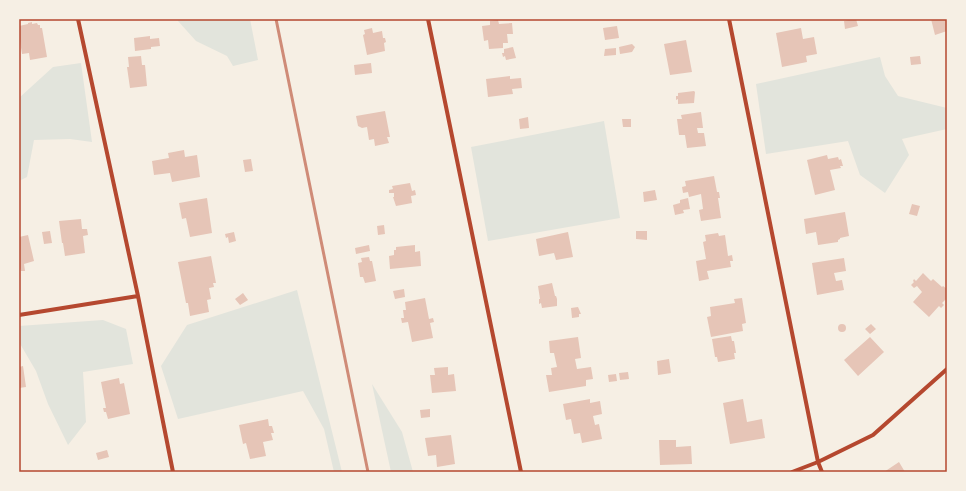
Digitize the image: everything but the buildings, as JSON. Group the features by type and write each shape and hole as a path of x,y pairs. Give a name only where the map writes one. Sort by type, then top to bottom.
{"street":[{"path":"78,19 138,296 173,472"},
{"path":"428,19 521,472"},
{"path":"729,19 818,462 822,472"},
{"path":"19,315 138,296"},
{"path":"792,472 818,462 873,435 947,369"}],"shaded area":[{"path":"178,19 250,19 258,60 233,66 227,56 196,41 178,21"},
{"path":"880,57 885,76 898,96 947,108 947,129 902,139 909,155 885,193 860,175 848,141 766,154 756,84"},
{"path":"81,63 92,142 70,139 34,140 27,177 19,181 19,98 53,67"},
{"path":"604,121 620,218 488,241 471,147"},
{"path":"297,290 342,472 334,472 324,429 303,391 178,419 161,366 187,325"},
{"path":"103,320 126,329 133,364 83,372 86,422 68,445 48,404 36,371 19,342 19,326"},
{"path":"372,384 402,432 413,472 391,472"}],"railway":[{"path":"276,19 368,472"}]}
